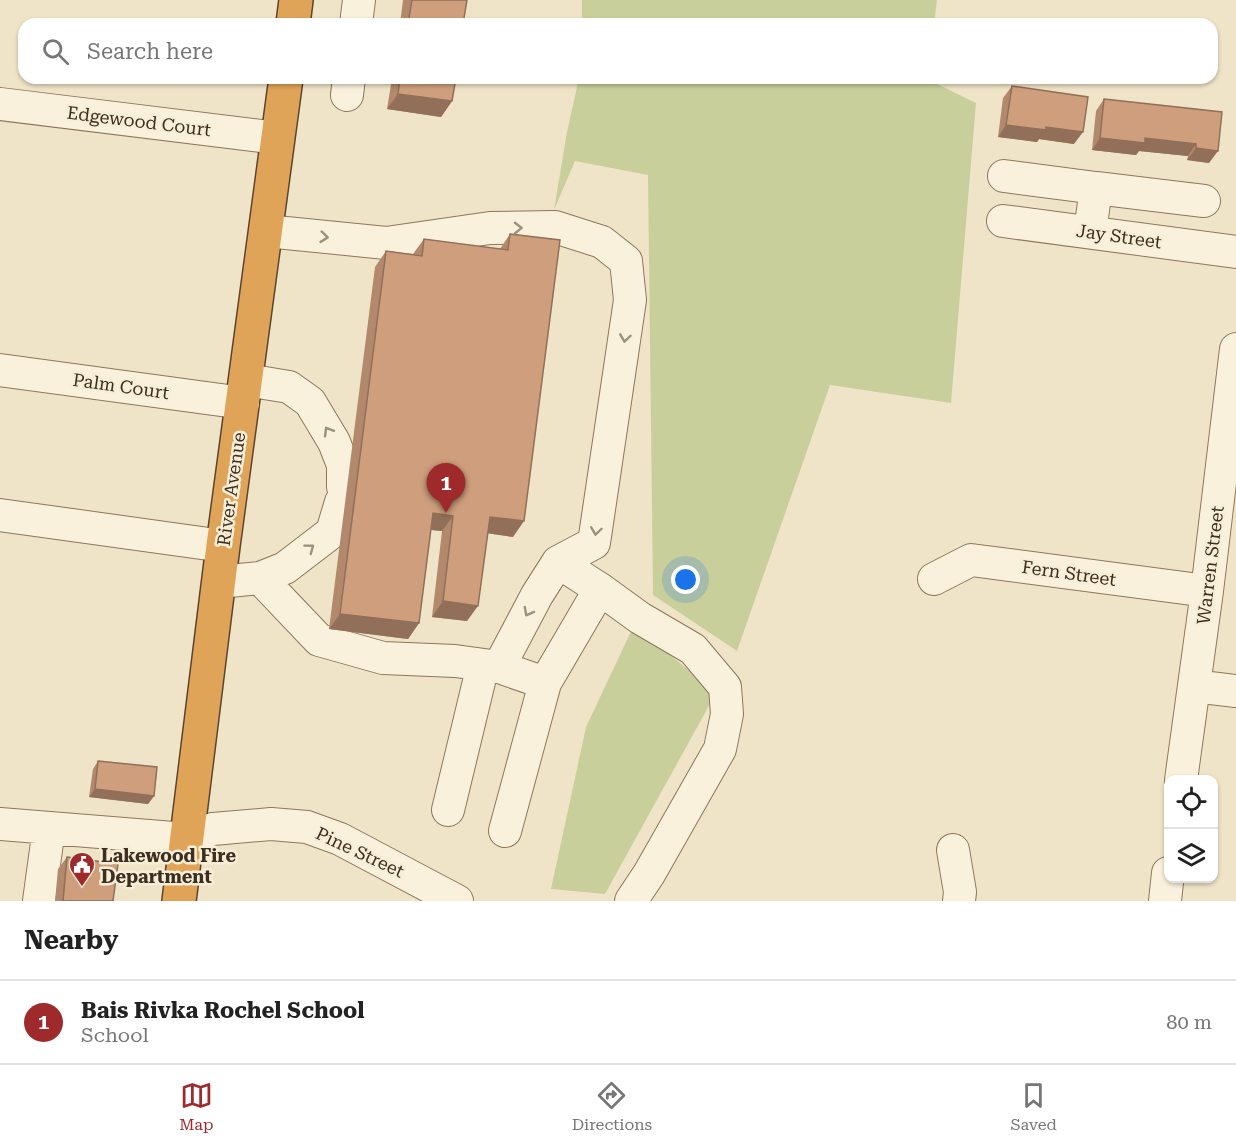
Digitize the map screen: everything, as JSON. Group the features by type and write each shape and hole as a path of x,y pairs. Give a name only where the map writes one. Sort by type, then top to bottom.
{"highway":[{"path":"294,18 296,0"},
{"name":"River Avenue","path":"179,901 223,546 285,84"}],"street":[{"path":"357,18 359,0"},
{"name":"Edgewood Court","path":"0,104 278,138"},
{"path":"1004,176 1204,201"},
{"path":"1090,232 1096,188"},
{"name":"Jay Street","path":"1003,221 1236,252"},
{"path":"266,231 386,243 490,228 555,227 602,242 626,261 630,300 594,543 558,562 491,666 448,810"},
{"name":"Warren Street","path":"1182,775 1236,350"},
{"name":"Palm Court","path":"0,370 244,391 289,387 310,402 334,442 343,465 342,495 332,532 285,568 260,578"},
{"path":"0,515 223,546"},
{"name":"Fern Street","path":"934,579 971,560 1207,591"},
{"path":"558,562 640,618 693,649 725,687 727,714 720,748 650,874 631,901"},
{"path":"219,582 260,578 318,640 383,658 454,661 491,666 545,683"},
{"path":"505,831 545,683 600,589"},
{"path":"1194,686 1236,691"},
{"path":"0,824 186,839"},
{"name":"Pine Street","path":"186,839 213,829 272,824 307,827 340,839 457,901"},
{"path":"39,901 49,828"},
{"path":"953,850 960,892 959,901"},
{"path":"1165,901 1167,883"}],"green space":[{"path":"582,0 937,0 935,18 582,18"},
{"path":"578,84 937,84 976,103 951,403 830,385 737,651 653,595 648,175 575,161 554,210"},
{"path":"634,625 716,693 605,894 551,889 586,727"}],"building":[{"path":"412,0 467,0 464,18 409,18"},
{"path":"399,84 455,84 452,101 398,94"},
{"path":"1012,86 1088,97 1083,132 1006,125"},
{"path":"1104,99 1222,112 1218,151 1196,148 1196,144 1145,138 1145,143 1100,138"},
{"path":"510,234 560,240 524,521 490,517 478,606 443,601 453,516 433,513 419,623 340,614 386,251 422,256 424,239 508,250"},
{"path":"98,761 157,767 154,796 95,789"},
{"path":"67,857 118,864 113,901 63,901"}],"place":[{"name":"Bais Rivka Rochel School","path":"446,513"},
{"name":"Lakewood Fire Department","path":"82,888"}]}
